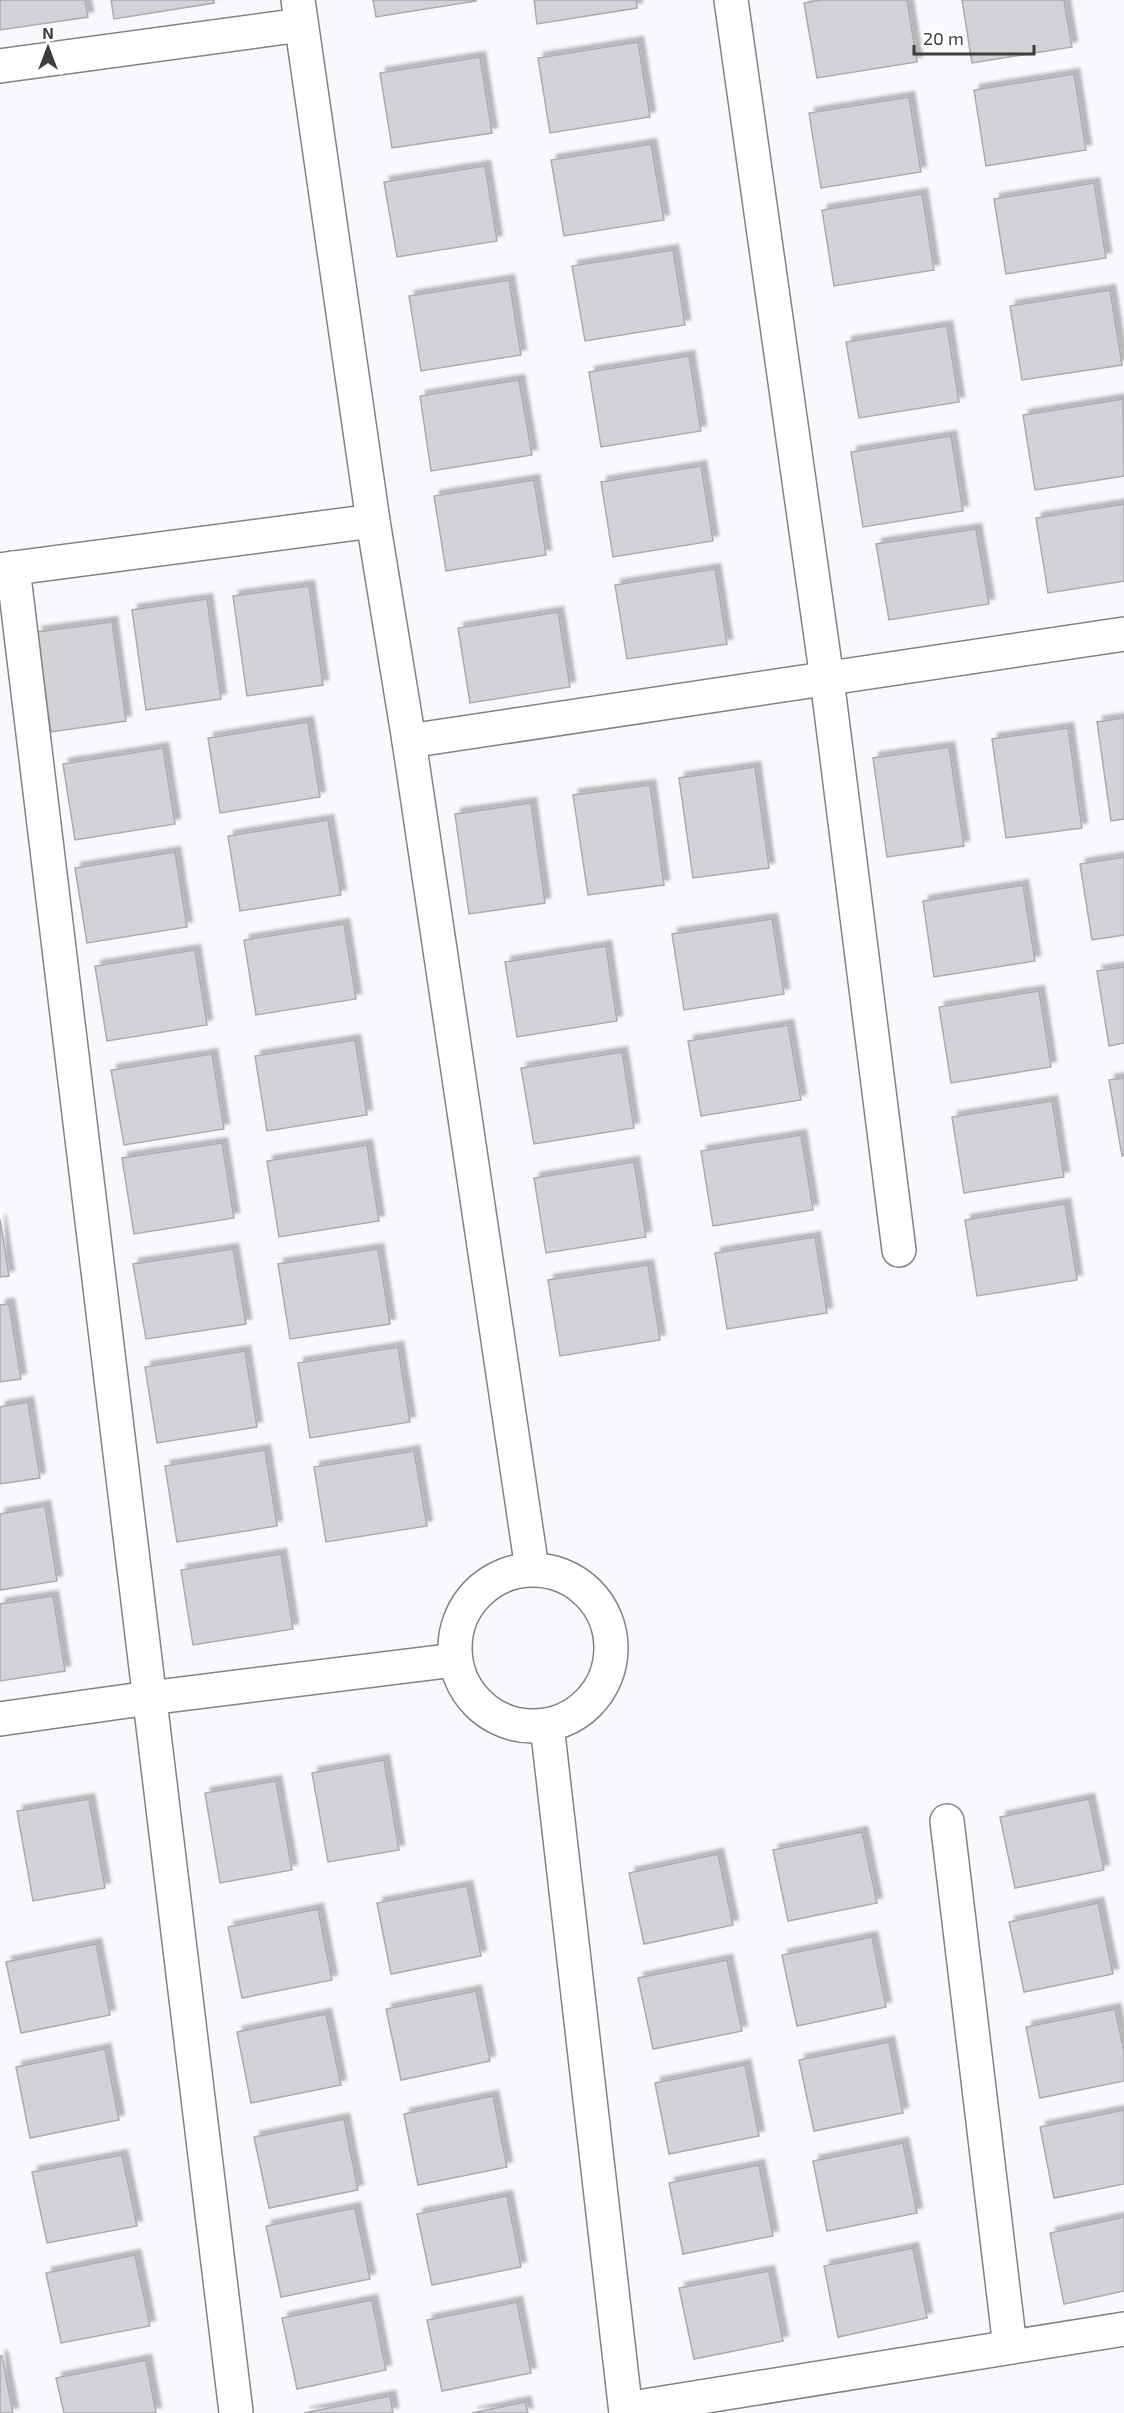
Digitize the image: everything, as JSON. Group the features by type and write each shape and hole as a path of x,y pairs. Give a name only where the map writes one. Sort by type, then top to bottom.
{"street":[{"path":"731,0 827,679 899,1250"},
{"path":"0,66 299,13 373,521 409,741 532,1569"},
{"path":"236,2412 7,569 373,521"},
{"path":"409,741 1124,634"},
{"path":"532,1569 557,1573 581,1585 599,1604 609,1627 612,1653 606,1678 592,1700 572,1716 547,1725 522,1726 498,1719 477,1704 463,1684 455,1660 455,1634 465,1608 482,1588 505,1574 532,1569"},
{"path":"0,1719 455,1660"},
{"path":"547,1725 626,2411 1124,2329"},
{"path":"947,1821 1010,2348"}],"building":[{"path":"0,0 85,0 88,17 0,30"},
{"path":"111,0 214,0 214,3 114,19"},
{"path":"373,0 475,0 476,1 376,17"},
{"path":"534,0 636,0 637,8 537,24"},
{"path":"821,0 907,0 917,62 817,78 804,3"},
{"path":"962,0 1064,0 1072,47 972,63"},
{"path":"638,42 650,117 550,133 538,58"},
{"path":"480,57 492,133 392,148 380,73"},
{"path":"1074,74 1086,150 986,166 974,90"},
{"path":"909,97 921,172 821,188 809,113"},
{"path":"651,144 664,220 564,236 551,160"},
{"path":"485,166 497,241 397,257 384,182"},
{"path":"1094,183 1106,258 1006,274 994,199"},
{"path":"922,194 934,270 834,286 822,210"},
{"path":"673,250 685,325 585,341 572,266"},
{"path":"509,280 521,355 421,371 409,296"},
{"path":"1110,290 1122,365 1022,380 1010,306"},
{"path":"947,326 959,402 859,418 846,342"},
{"path":"689,356 701,431 601,447 589,372"},
{"path":"519,380 532,455 431,471 420,396"},
{"path":"1123,399 1124,476 1035,490 1023,415"},
{"path":"951,436 963,511 863,527 851,452"},
{"path":"701,466 713,541 613,557 601,482"},
{"path":"534,480 546,555 446,571 434,496"},
{"path":"1124,504 1124,581 1048,593 1036,518"},
{"path":"976,529 989,604 889,620 876,544"},
{"path":"715,569 727,644 627,659 615,585"},
{"path":"309,586 323,685 247,696 233,596"},
{"path":"207,599 221,699 146,710 132,610"},
{"path":"558,612 570,687 470,703 458,628"},
{"path":"112,622 126,721 51,732 37,632"},
{"path":"1124,718 1124,819 1111,821 1097,722"},
{"path":"308,722 320,797 220,813 208,738"},
{"path":"1068,728 1082,828 1006,838 992,739"},
{"path":"949,747 964,846 887,857 873,758"},
{"path":"163,748 175,824 75,840 63,764"},
{"path":"755,767 769,868 693,878 679,778"},
{"path":"650,785 664,885 588,895 573,795"},
{"path":"531,803 545,903 469,914 455,814"},
{"path":"328,820 341,895 240,911 228,836"},
{"path":"175,852 187,927 87,943 75,868"},
{"path":"1124,857 1124,935 1092,940 1080,864"},
{"path":"1023,885 1035,961 934,977 923,901"},
{"path":"772,919 784,994 684,1010 672,934"},
{"path":"344,924 356,999 256,1015 244,940"},
{"path":"606,946 617,1021 517,1037 505,962"},
{"path":"195,950 207,1025 107,1041 95,966"},
{"path":"1124,967 1124,1043 1109,1046 1097,971"},
{"path":"1039,991 1051,1067 951,1083 939,1007"},
{"path":"788,1025 801,1100 701,1116 688,1041"},
{"path":"355,1040 367,1115 267,1131 255,1056"},
{"path":"622,1052 634,1128 534,1144 521,1068"},
{"path":"212,1054 224,1129 124,1145 111,1070"},
{"path":"1124,1078 1124,1155 1122,1156 1109,1080"},
{"path":"1052,1101 1064,1177 964,1193 952,1117"},
{"path":"801,1135 813,1210 713,1226 701,1151"},
{"path":"222,1143 234,1218 134,1234 122,1158"},
{"path":"367,1145 379,1221 279,1237 267,1161"},
{"path":"634,1162 646,1237 546,1253 534,1178"},
{"path":"1065,1204 1077,1280 977,1296 965,1220"},
{"path":"0,1219 9,1276 0,1277"},
{"path":"815,1237 827,1313 727,1329 715,1253"},
{"path":"233,1249 246,1324 146,1339 133,1264"},
{"path":"378,1249 390,1324 290,1339 278,1264"},
{"path":"648,1265 660,1340 560,1356 548,1280"},
{"path":"9,1304 21,1379 0,1382 0,1305"},
{"path":"398,1347 410,1422 310,1438 298,1363"},
{"path":"245,1351 257,1427 157,1443 145,1367"},
{"path":"28,1402 40,1478 0,1484 0,1407"},
{"path":"265,1450 277,1526 177,1542 165,1466"},
{"path":"414,1451 427,1526 326,1542 314,1467"},
{"path":"45,1506 57,1581 0,1590 0,1514"},
{"path":"281,1554 293,1629 193,1645 181,1570"},
{"path":"53,1596 65,1671 0,1681 0,1604"},
{"path":"384,1760 399,1850 328,1862 312,1773"},
{"path":"276,1781 292,1870 220,1883 205,1793"},
{"path":"89,1799 105,1888 33,1901 17,1811"},
{"path":"1089,1799 1104,1870 1015,1888 1000,1817"},
{"path":"862,1832 877,1903 788,1921 773,1850"},
{"path":"718,1854 733,1925 644,1944 629,1873"},
{"path":"467,1886 481,1956 391,1974 377,1903"},
{"path":"1098,1903 1113,1974 1024,1992 1009,1922"},
{"path":"318,1909 332,1980 242,1998 228,1927"},
{"path":"872,1937 886,2007 797,2026 782,1955"},
{"path":"96,1944 110,2015 21,2033 6,1962"},
{"path":"727,1960 742,2031 653,2049 638,1978"},
{"path":"476,1991 490,2061 401,2080 386,2009"},
{"path":"1115,2009 1124,2051 1124,2081 1040,2098 1026,2027"},
{"path":"326,2014 341,2085 251,2103 237,2032"},
{"path":"889,2042 903,2113 814,2131 799,2060"},
{"path":"105,2049 119,2120 30,2138 16,2067"},
{"path":"745,2065 759,2136 669,2154 655,2083"},
{"path":"493,2096 507,2167 418,2185 404,2114"},
{"path":"1124,2110 1124,2184 1054,2198 1040,2127"},
{"path":"344,2119 358,2190 269,2208 254,2137"},
{"path":"903,2143 917,2213 827,2231 813,2161"},
{"path":"122,2155 137,2226 47,2243 32,2172"},
{"path":"759,2165 773,2236 683,2254 669,2183"},
{"path":"507,2196 521,2267 432,2285 417,2214"},
{"path":"355,2208 370,2279 281,2297 266,2226"},
{"path":"1124,2217 1124,2291 1064,2304 1050,2233"},
{"path":"913,2248 927,2318 838,2337 824,2266"},
{"path":"135,2255 150,2326 61,2343 46,2273"},
{"path":"769,2271 783,2341 694,2359 679,2288"},
{"path":"372,2300 386,2370 297,2389 282,2318"},
{"path":"517,2302 531,2373 442,2391 427,2320"},
{"path":"0,2356 2,2356 13,2413 0,2413"},
{"path":"146,2360 156,2413 64,2413 56,2378"},
{"path":"390,2396 393,2413 304,2413"},
{"path":"525,2402 528,2413 472,2413"}]}
